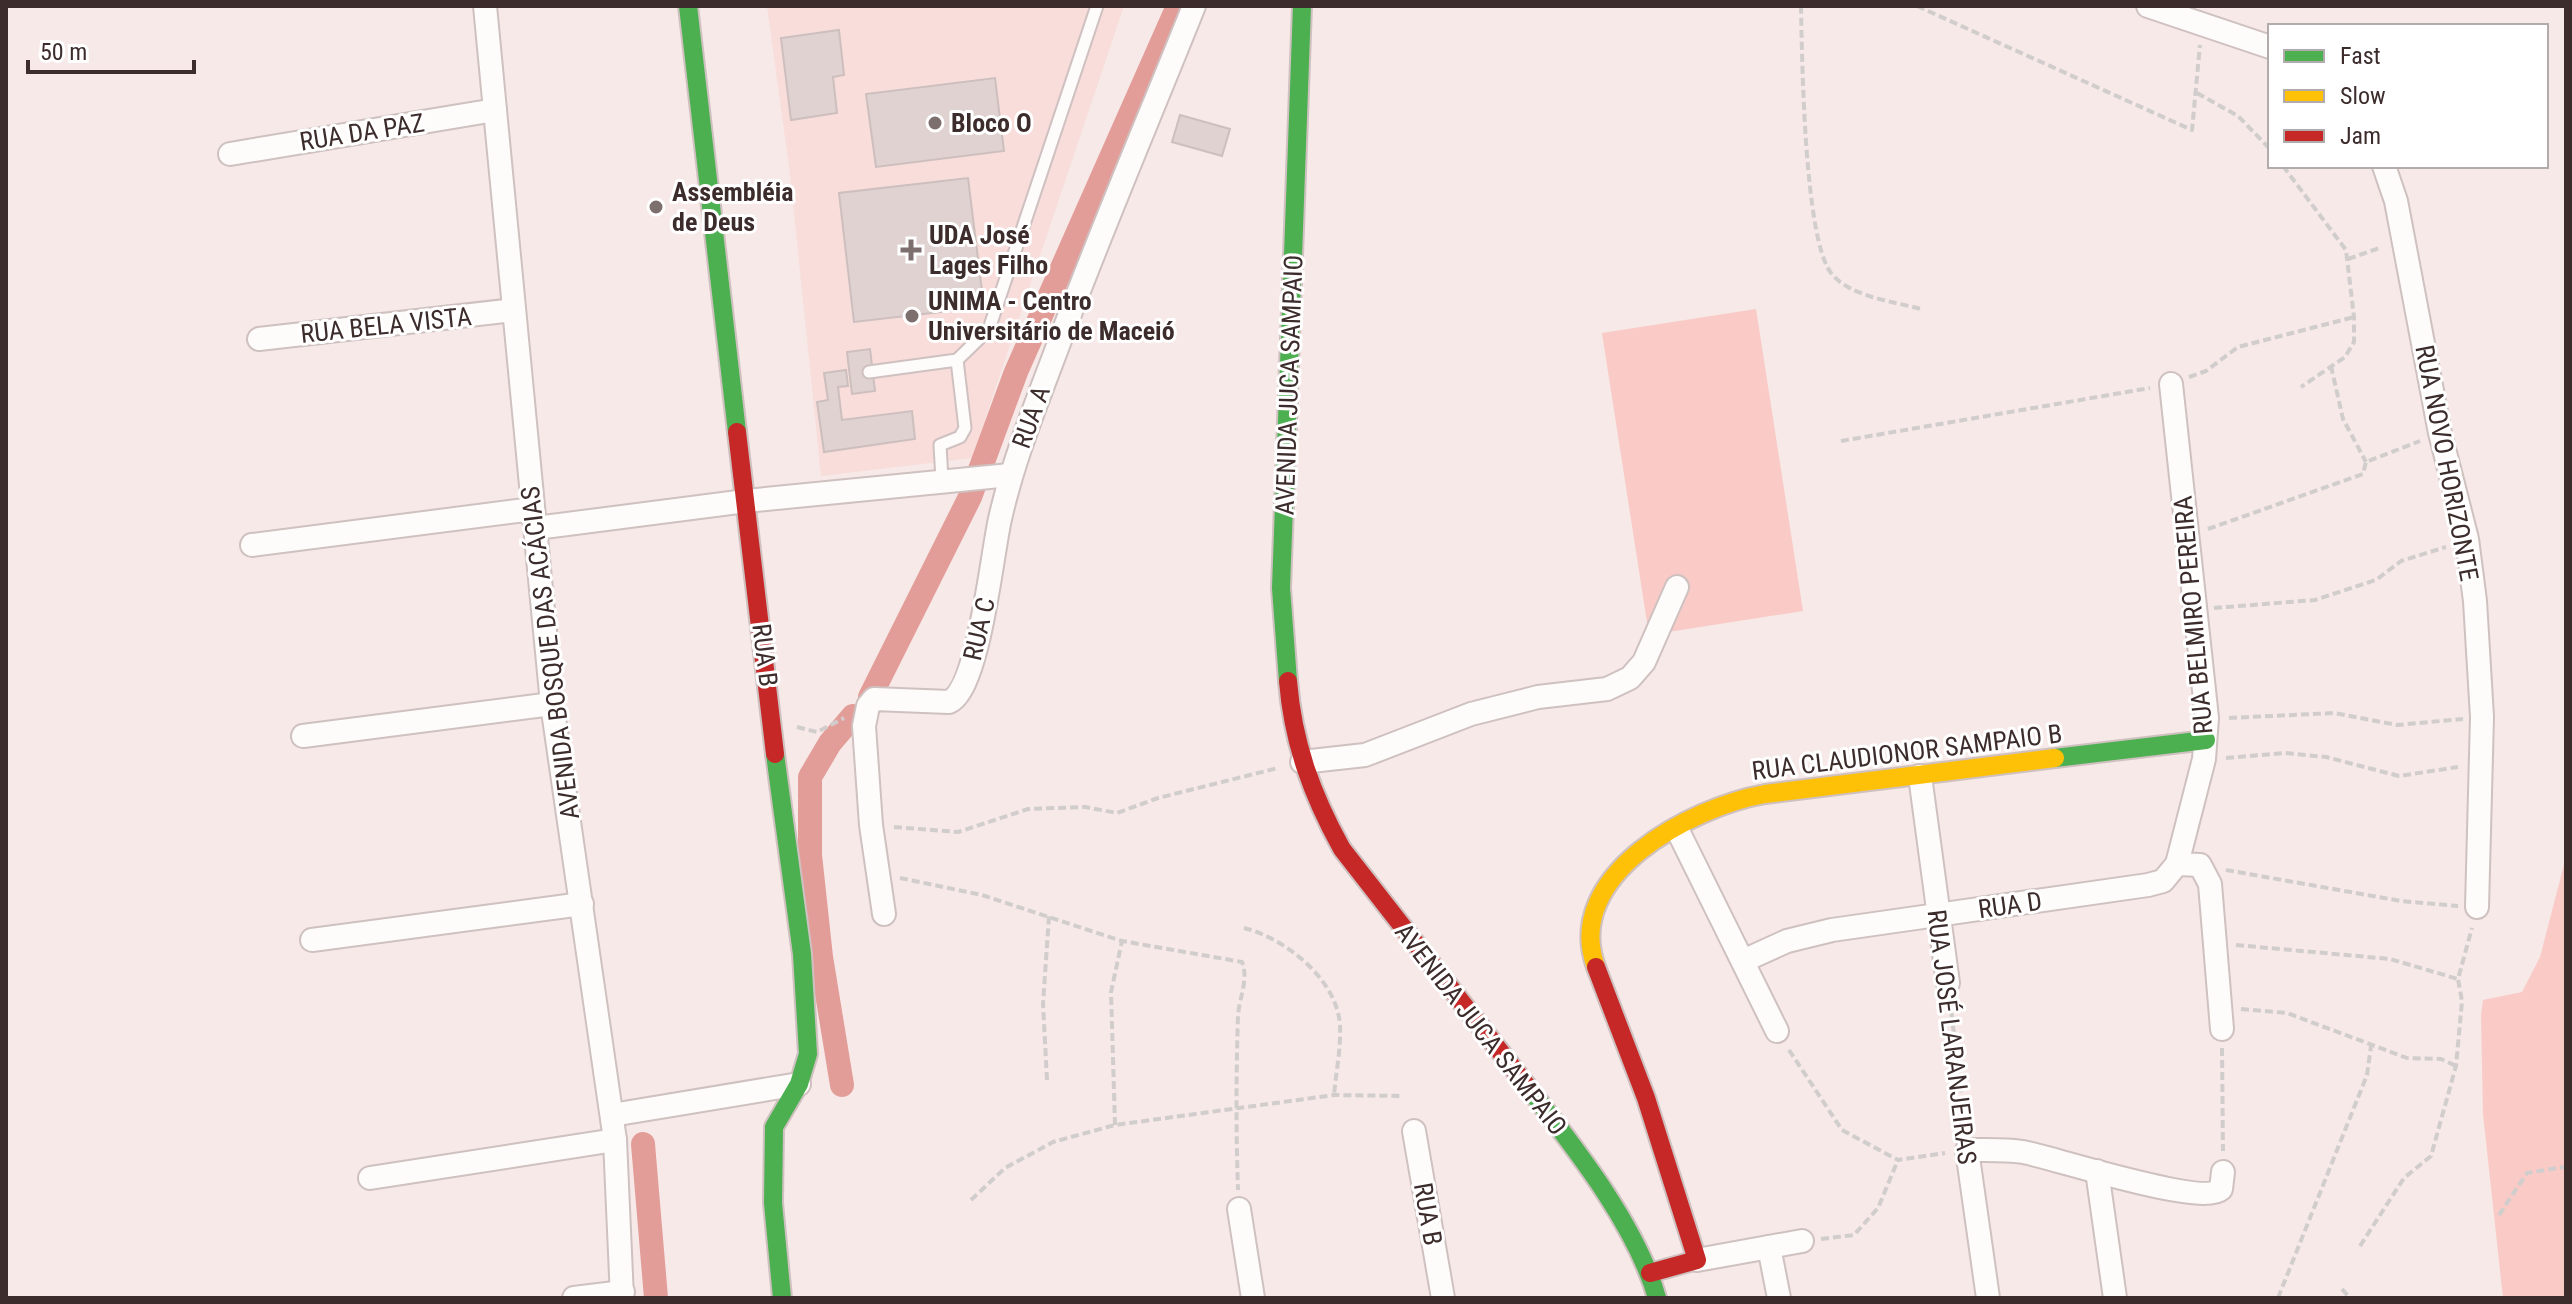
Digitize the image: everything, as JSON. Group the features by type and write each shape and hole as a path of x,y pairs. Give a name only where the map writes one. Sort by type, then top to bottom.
{"street":[{"name":"AVENIDA BOSQUE DAS ACÁCIAS","path":"485,6 552,704 615,1140 622,1295"},
{"name":"RUA B","path":"688,6 802,954 808,1054 799,1084 774,1127 772,1152 782,1298"},
{"name":"RUA A","path":"252,545 1002,476 1194,6"},
{"name":"AVENIDA JUCA SAMPAIO","path":"1302,6 1281,588 1291,715 1302,762 1319,808 1342,849 1586,1162 1650,1273 1657,1298"},
{"path":"2148,6 2268,46"},
{"name":"RUA DA PAZ","path":"230,154 495,110"},
{"name":"RUA NOVO HORIZONTE","path":"2385,168 2403,239 2440,433 2467,539 2482,717 2477,907"},
{"name":"RUA BELA VISTA","path":"259,339 514,310"},
{"name":"RUA BELMIRO PEREIRA","path":"2171,384 2196,608 2206,739 2188,864"},
{"name":"RUA C","path":"871,825 864,716 874,699 949,702 962,693 995,561 1002,476"},
{"path":"1302,762 1365,755 1471,714 1538,697 1607,689 1630,678 1644,662 1677,587"},
{"path":"303,736 552,704"},
{"name":"RUA CLAUDIONOR SAMPAIO B","path":"1697,1260 1646,1098 1594,961 1590,938 1591,917 1600,893 1639,851 1736,801 1792,790 2206,739"},
{"name":"RUA JOSÉ LARANJEIRAS","path":"1920,776 1936,914 1948,983"},
{"path":"871,825 884,914"},
{"path":"1677,829 1777,1031"},
{"path":"2188,864 2210,884 2222,1018"},
{"name":"RUA D","path":"1743,961 1802,937 1936,914 2148,885 2163,881 2188,864"},
{"path":"312,940 582,904"},
{"path":"612,1115 799,1084"},
{"name":"RUA B","path":"1414,1131 1443,1298"},
{"path":"370,1178 615,1140"},
{"path":"1967,1150 2020,1151 2211,1195 2221,1189 2223,1172"},
{"name":"RUA JOSÉ LARANJEIRAS","path":"1967,1150 1988,1298"},
{"path":"2097,1171 2115,1298"},
{"path":"1239,1209 1253,1298"},
{"path":"1650,1273 1697,1260 1802,1241"},
{"path":"1769,1247 1779,1298"},
{"path":"574,1298 622,1295"}],"lane":[{"path":"869,372 957,360 991,325 1097,6"},
{"path":"951,479 940,445 960,437 965,428 957,360"}],"path":[{"path":"1801,6 1803,96 1816,224 1830,271 1848,288 1921,309"},
{"path":"1917,6 2192,130 2201,25"},
{"path":"2197,93 2238,116 2268,147"},
{"path":"2284,168 2346,250 2354,317 2354,342 2345,357 2301,387"},
{"path":"2348,259 2403,239"},
{"path":"1841,441 2171,384 2206,371 2238,347 2354,317"},
{"path":"2186,535 2363,474 2366,462 2343,419 2331,366"},
{"path":"2366,462 2440,433"},
{"path":"2196,608 2315,600 2376,580 2401,561 2467,539"},
{"path":"2206,739 2334,713 2397,725 2482,717"},
{"path":"801,729 817,732"},
{"path":"2206,739 2326,757 2399,776 2481,762"},
{"path":"871,825 958,832 1028,809 1085,807 1117,813 1158,798 1302,762"},
{"path":"2188,864 2401,901 2477,907 2458,979 2462,1001 2456,1066 2431,1156 2404,1178 2360,1246"},
{"path":"878,874 982,895 1122,941 1242,962 1246,974 1239,999 1235,1107 1239,1209"},
{"path":"1047,1080 1043,1004 1049,916"},
{"path":"1244,928 1262,933 1301,959 1328,989 1340,1023 1334,1095"},
{"path":"1115,1125 1111,992 1122,941"},
{"path":"2217,943 2390,959 2458,979"},
{"name":"RUA JOSÉ LARANJEIRAS","path":"1948,983 1967,1150"},
{"path":"2223,1172 2222,1018 2287,1013 2407,1058 2441,1059 2456,1066"},
{"path":"1777,1031 1842,1130 1898,1160 1967,1150"},
{"path":"2278,1298 2367,1075 2371,1046"},
{"path":"971,1200 1005,1168 1053,1142 1115,1125 1334,1095 1401,1096"},
{"path":"1802,1241 1854,1235 1878,1208 1898,1160"},
{"path":"2499,1215 2527,1173 2564,1167"},
{"path":"2342,1289 2350,1298"}],"shaded area":[{"name":"UNIMA - Centro Universitário de Maceió","path":"767,6 1124,6 972,458 821,476 790,174"},
{"path":"1756,309 1803,611 1649,635 1602,333"},
{"path":"2566,857 2566,1298 2503,1298 2483,1114 2483,1000 2522,992 2540,957"}],"building":[{"path":"839,30 844,75 833,77 837,113 791,120 781,38"},
{"name":"Bloco O","path":"995,78 1004,151 876,167 866,94"},
{"path":"1180,115 1230,129 1222,156 1172,142"},
{"name":"UDA José Lages Filho","path":"968,178 984,307 854,322 839,193"},
{"path":"870,349 875,391 852,394 847,352"},
{"path":"846,370 848,386 838,387 842,420 912,411 915,439 824,452 817,402 828,400 824,373"}],"waterway":[{"path":"870,697 970,497 1016,372 1178,6"},
{"path":"842,1085 821,957 810,855 810,777 830,743 853,716"},
{"path":"643,1144 656,1298"}],"traffic: fast":[{"path":"688,6 737,432"},
{"path":"1288,681 1281,588 1302,6"},
{"path":"2055,758 2206,740"},
{"path":"775,754 802,954 808,1054 799,1084 774,1127 773,1203 782,1298"},
{"path":"1527,1086 1619,1214 1647,1270 1657,1298"}],"traffic: slow":[{"path":"1596,967 1590,934 1598,903 1615,875 1640,851 1670,830 1703,814 1735,801 1765,794 2055,758"}],"traffic: jam":[{"path":"737,432 775,754"},
{"path":"1288,681 1299,747 1322,809 1342,849 1527,1086"},
{"path":"1596,967 1646,1098 1697,1260 1650,1273"}],"place":[{"name":"Bloco O","path":"935,123"},
{"name":"Assembléia de Deus","path":"656,207"},
{"name":"UDA José Lages Filho","path":"911,250"},
{"name":"UNIMA - Centro Universitário de Maceió","path":"912,316"}]}
